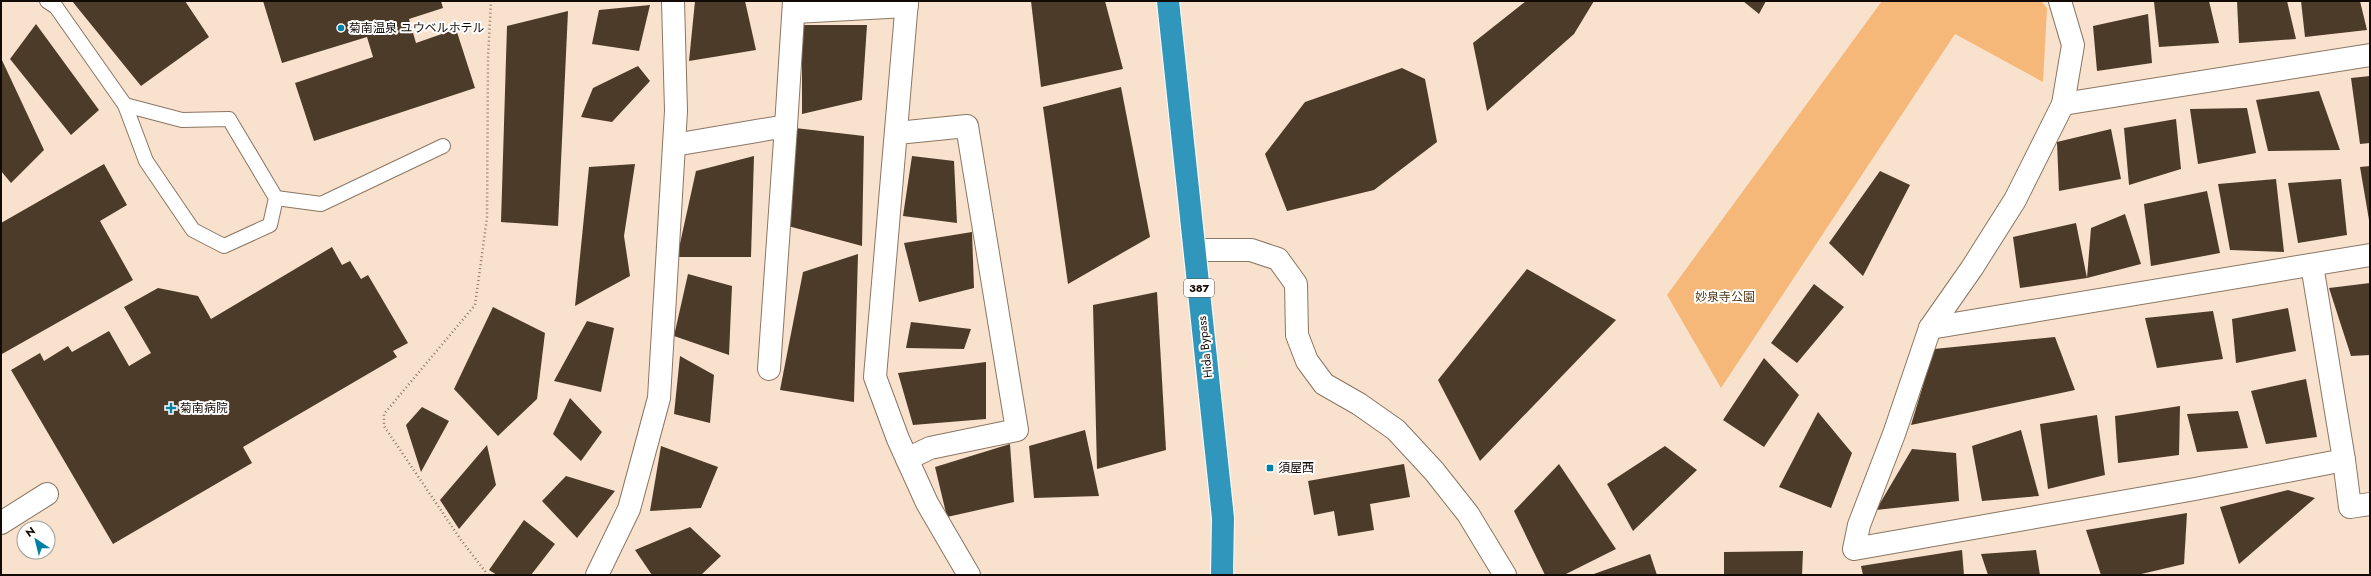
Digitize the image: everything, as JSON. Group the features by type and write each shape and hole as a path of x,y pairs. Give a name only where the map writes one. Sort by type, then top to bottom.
{"highway":[{"name":"Hida Bypass","path":"1168,1 1223,518 1222,575"},
{"path":"1223,518 1237,575"}],"street":[{"path":"598,575 629,509 659,398 676,111 673,1"},
{"path":"2060,1 2073,45 2063,104 2015,200 1972,268 1930,328 1894,434 1859,525 1854,549 2187,490 2344,460"},
{"path":"769,369 794,6 907,4 875,377 927,503 969,575"},
{"path":"2063,104 2370,56"},
{"path":"674,145 786,126"},
{"path":"897,133 967,126 1017,430 930,448 908,460"},
{"path":"1195,250 1251,250 1278,259 1296,284 1297,335 1307,361 1324,384 1359,404 1402,436 1434,471 1468,514 1505,575"},
{"path":"1930,328 2370,255"},
{"path":"2312,265 2344,460 2350,507 2370,504"},
{"path":"1,523 47,494"}],"lane":[{"path":"47,1 56,7 125,105 146,161 193,230 224,246 270,225 276,198 229,119 182,120 125,105"},
{"path":"276,198 321,204 443,146"}],"path":[{"path":"488,575 461,540 384,426 384,414 475,305 487,218 488,59 491,1"}],"green space":[{"name":"妙泉寺公園","path":"1882,1 2041,1 2047,8 2043,82 1955,34 1721,388 1667,295"}],"building":[{"path":"72,1 185,1 209,37 141,86"},
{"path":"263,1 441,1 443,8 409,19 416,43 456,29 475,88 314,141 295,83 373,57 367,37 282,63"},
{"path":"695,1 745,1 756,50 689,61"},
{"path":"1031,1 1105,1 1123,69 1041,87"},
{"path":"1526,1 1594,1 1574,34 1487,111 1473,43"},
{"path":"1743,1 1766,1 1759,14"},
{"path":"2209,1 2219,43 2159,47 2154,2"},
{"path":"2237,1 2287,1 2296,39 2239,43"},
{"path":"2301,1 2360,1 2367,30 2305,37"},
{"path":"650,5 639,51 592,44 599,10"},
{"path":"568,11 558,226 501,222 507,26"},
{"path":"2148,14 2152,63 2097,71 2093,26"},
{"path":"36,24 99,110 71,135 10,59"},
{"path":"802,25 867,25 862,100 802,114"},
{"path":"1,58 44,150 11,183 1,171"},
{"path":"638,66 650,81 612,122 581,117 593,88"},
{"path":"1402,68 1425,79 1437,142 1374,190 1287,211 1265,154 1305,102"},
{"path":"2370,76 2370,143 2360,144 2351,78"},
{"path":"1121,87 1150,237 1068,284 1043,107"},
{"path":"2319,91 2340,150 2268,151 2256,100"},
{"path":"2247,108 2256,153 2198,164 2190,109"},
{"path":"2176,119 2181,169 2129,185 2124,128"},
{"path":"795,128 864,136 862,246 788,226"},
{"path":"2111,129 2121,179 2059,191 2057,142"},
{"path":"754,156 751,257 677,257 696,171"},
{"path":"912,156 954,161 957,223 903,216"},
{"path":"104,164 127,205 100,221 133,280 2,354 1,223"},
{"path":"635,164 624,236 630,276 575,306 589,167"},
{"path":"2370,166 2370,220 2369,220 2360,167"},
{"path":"1880,171 1910,185 1863,276 1829,243"},
{"path":"2276,179 2284,252 2230,250 2218,184"},
{"path":"2341,179 2347,235 2298,243 2288,183"},
{"path":"2207,191 2220,253 2151,266 2144,204"},
{"path":"2125,214 2141,264 2087,278 2091,228"},
{"path":"2076,223 2087,278 2020,288 2013,237"},
{"path":"972,232 974,288 919,302 904,243"},
{"name":"菊南病院","path":"332,247 342,265 350,261 361,279 368,275 408,343 393,351 397,357 243,447 252,463 113,544 11,370 40,353 44,361 68,346 72,352 109,331 129,366 151,353 124,307 158,288 198,296 211,319"},
{"path":"858,254 854,402 780,390 803,272"},
{"path":"1527,269 1616,320 1480,461 1438,380"},
{"path":"688,274 732,286 729,355 674,336"},
{"path":"2370,283 2370,355 2351,356 2329,288"},
{"path":"1814,284 1844,307 1797,363 1771,343"},
{"path":"1157,292 1166,450 1097,469 1093,305"},
{"path":"493,307 545,333 537,399 498,436 454,389"},
{"path":"2288,308 2296,351 2236,363 2232,319"},
{"path":"2213,311 2223,359 2157,368 2145,318"},
{"path":"587,321 614,328 601,392 554,381"},
{"path":"911,322 971,329 964,349 906,348"},
{"path":"2055,337 2075,390 1911,425 1934,349"},
{"path":"680,356 714,375 710,423 674,414"},
{"path":"1764,358 1799,395 1764,447 1723,420"},
{"path":"986,362 986,419 913,425 898,373"},
{"path":"2306,379 2317,437 2266,444 2251,391"},
{"path":"570,398 602,432 581,461 553,434"},
{"path":"2180,406 2179,455 2118,463 2115,416"},
{"path":"422,407 449,421 421,472 406,425"},
{"path":"2238,411 2248,448 2197,452 2187,414"},
{"path":"1818,412 1852,453 1831,508 1779,487"},
{"path":"2097,415 2105,475 2048,489 2040,424"},
{"path":"1085,430 1099,496 1034,498 1029,446"},
{"path":"2021,430 2039,496 1982,501 1972,446"},
{"path":"1010,444 1014,502 947,517 935,467"},
{"path":"487,445 496,485 459,529 440,500"},
{"path":"661,446 718,467 701,508 650,511"},
{"path":"1665,446 1697,470 1633,531 1607,484"},
{"path":"1912,449 1956,453 1959,501 1876,510"},
{"path":"1404,464 1410,497 1370,504 1374,530 1338,536 1334,511 1314,515 1308,481"},
{"path":"1559,464 1616,549 1564,575 1545,575 1514,511"},
{"path":"566,476 615,491 577,538 542,501"},
{"path":"2288,490 2315,498 2239,564 2220,507"},
{"path":"2187,513 2184,564 2137,575 2101,575 2086,530"},
{"path":"524,520 555,544 531,575 497,575 489,570"},
{"path":"690,527 721,556 701,575 652,575 635,550"},
{"path":"1962,550 1964,575 1863,575 1861,566"},
{"path":"2036,550 2040,575 1988,575 1981,554"},
{"path":"1803,551 1802,575 1724,575 1724,552"},
{"path":"1650,554 1657,575 1591,575"}],"place":[{"name":"菊南温泉 ユウベルホテル","path":"341,28"},
{"name":"菊南病院","path":"171,408"},
{"name":"須屋西","path":"1270,468"}]}
